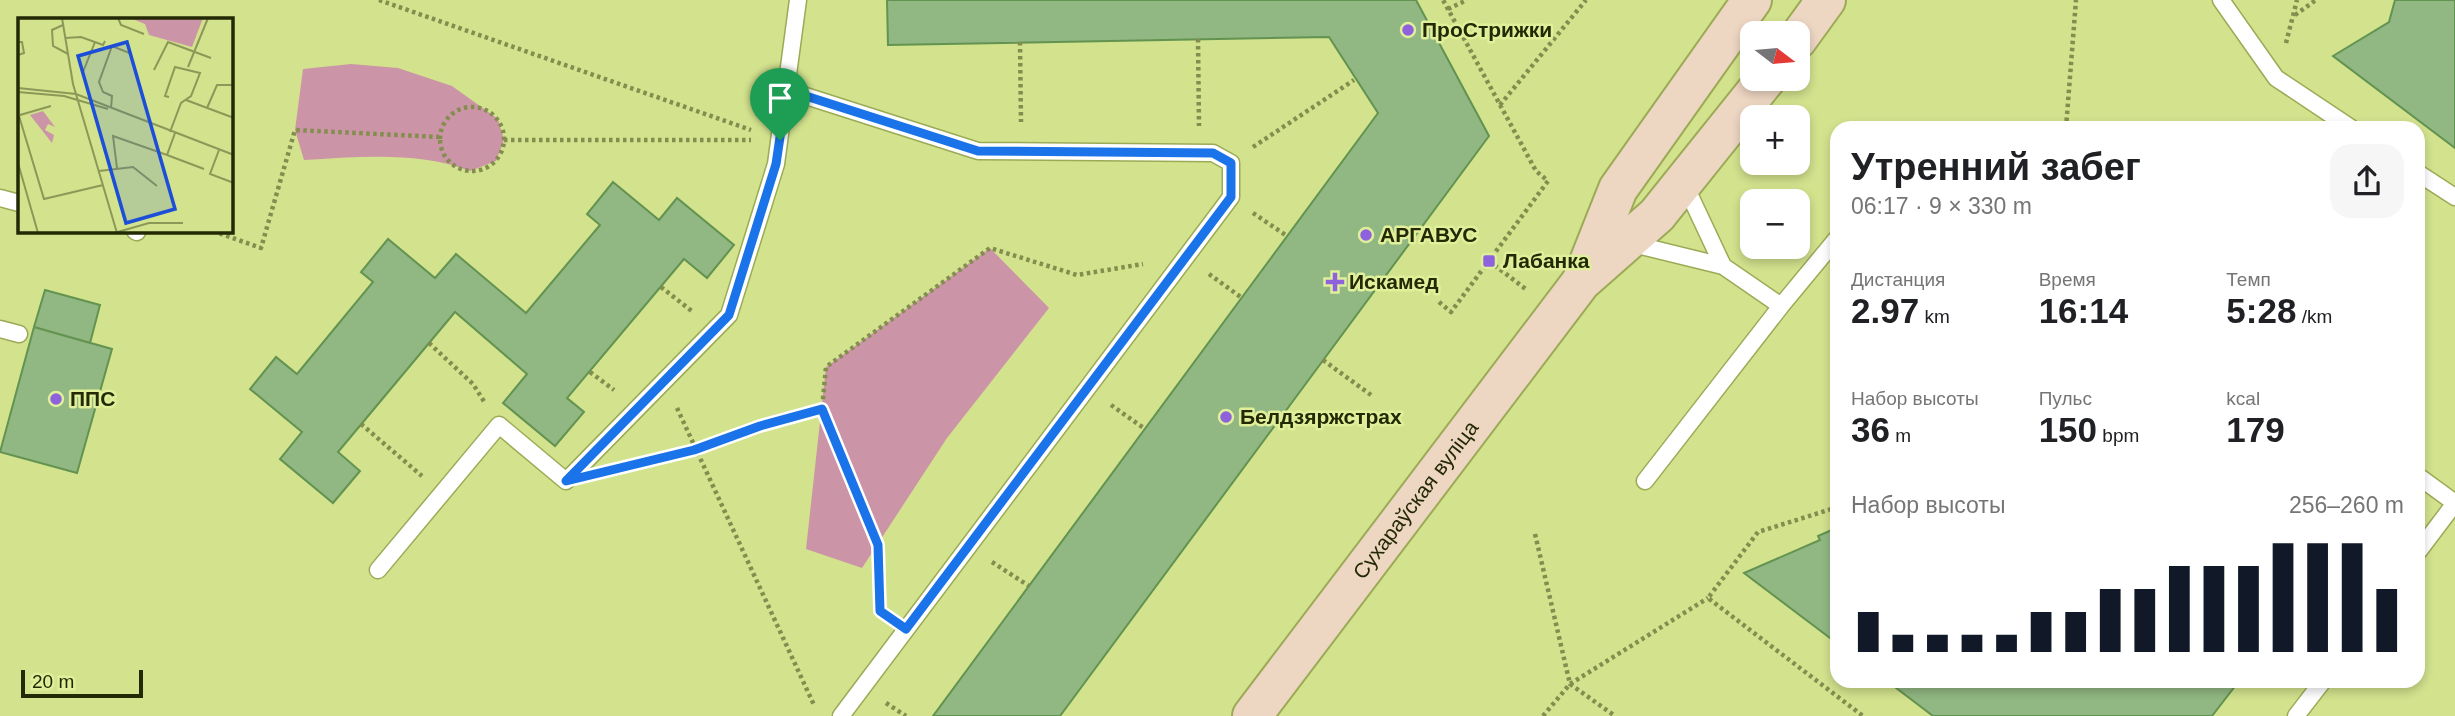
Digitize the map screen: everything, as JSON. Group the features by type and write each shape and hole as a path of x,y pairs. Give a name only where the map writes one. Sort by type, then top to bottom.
{"main road":[{"path":"1810,22 1826,0"},
{"name":"Сухараўская вуліца","path":"1581,282 1618,189 1745,4"},
{"name":"Сухараўская вуліца","path":"1252,716 1581,282 1657,215 1756,91"}],"lane":[{"path":"378,570 499,425 566,481 729,315 776,164 798,0"},
{"path":"2221,0 2276,78 2340,121"},
{"path":"787,90 978,151 1213,153 1231,163 1231,197 841,716"},
{"path":"2425,178 2455,197"},
{"path":"1684,182 1723,266"},
{"path":"0,198 18,202"},
{"path":"1626,242 1723,266 1782,306"},
{"path":"1645,481 1830,247"},
{"path":"0,328 19,334"},
{"path":"2425,481 2455,503 2425,543"},
{"path":"2296,716 2317,688"}],"path":[{"path":"379,0 780,140"},
{"path":"1439,302 1451,312 1549,181 1536,171 1443,0"},
{"path":"1448,9 1467,0"},
{"path":"1500,105 1586,0"},
{"path":"2067,121 2076,0"},
{"path":"2295,15 2316,0"},
{"path":"1198,39 1199,153"},
{"path":"1020,42 1022,152"},
{"path":"1231,163 1354,80"},
{"path":"468,106 490,111 503,129 505,140 498,159 480,170 470,172 451,164 440,147 439,137 449,116 468,106"},
{"path":"219,233 261,248 295,130 439,137"},
{"path":"505,140 780,140"},
{"path":"1231,197 1287,236"},
{"path":"906,629 880,611 878,545 822,409 826,367 990,248 1077,275 1185,257 1242,298"},
{"path":"661,286 716,329"},
{"path":"429,343 473,384 499,425"},
{"path":"1323,360 1371,395"},
{"path":"666,381 694,450 819,716"},
{"path":"1087,388 1145,429"},
{"path":"566,481 694,450 760,426 822,409"},
{"path":"361,424 443,494"},
{"path":"1543,716 1570,684 1708,598 1758,532 1830,510"},
{"path":"1535,534 1570,684 1615,716"},
{"path":"968,546 1029,586"},
{"path":"1708,598 1863,716"}],"shaded area":[{"path":"351,64 398,68 452,86 498,119 504,140 496,161 470,171 430,160 409,158 304,160 295,130 303,69"},
{"path":"990,248 1049,308 947,438 862,568 806,549 826,367"}],"building":[{"path":"887,0 1416,0 1489,136 1060,716 933,716 1378,113 1329,37 888,45"},
{"path":"2395,0 2455,0 2455,148 2425,125 2425,121 2419,121 2333,56 2389,22"},
{"path":"613,182 659,220 677,198 734,245 707,278 684,259 567,398 584,412 555,446 503,403 527,374 455,312 338,452 360,471 333,503 280,459 302,432 250,389 276,357 297,374 373,282 361,272 388,239 435,278 456,254 526,313 600,225 587,214"},
{"path":"45,290 100,305 90,343 34,327"},
{"name":"ППС","path":"34,327 112,349 77,473 0,452"},
{"path":"1830,531 1830,638 1744,573 1820,540 1818,536"},
{"path":"1896,688 2234,688 2212,716 1933,716"}],"place":[{"name":"ПроСтрижки","path":"1408,30"},
{"name":"АРГАВУС","path":"1366,235"},
{"name":"Лабанка","path":"1489,261"},
{"name":"Искамед","path":"1335,282"},
{"name":"ППС","path":"56,399"},
{"name":"Белдзяржстрах","path":"1226,417"}],"route":[{"path":"787,90 978,151 1213,153 1231,163 1231,197 906,629 880,611 878,545 822,409 760,426 694,450 566,481 729,315 776,164 780,140 787,90"}]}
